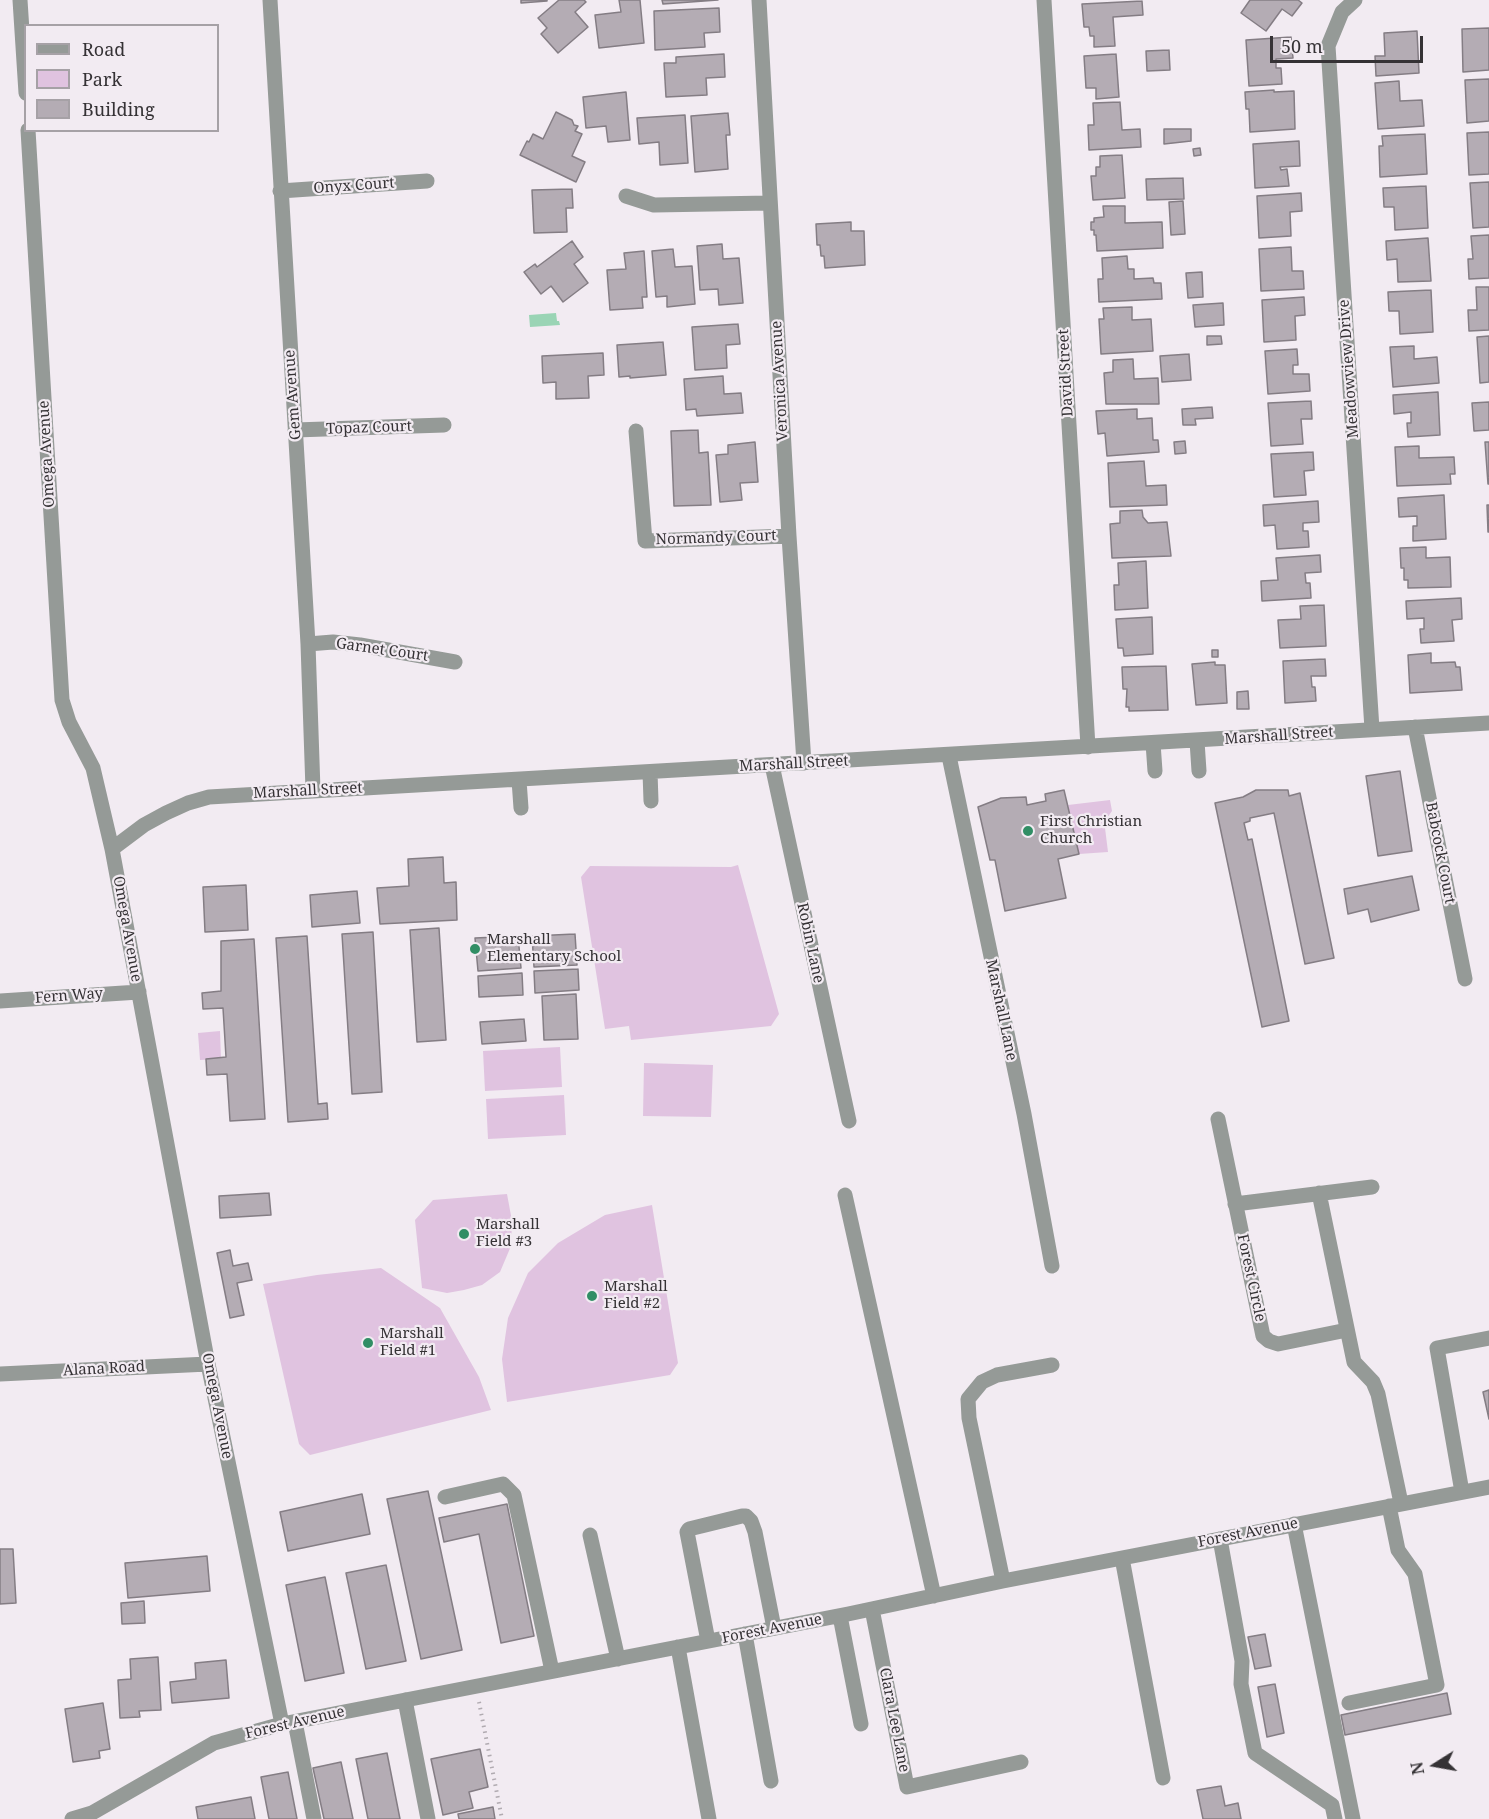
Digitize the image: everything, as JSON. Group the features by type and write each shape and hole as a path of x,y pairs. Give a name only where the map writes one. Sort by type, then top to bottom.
{"street":[{"path":"20,0 24,62"},
{"name":"Gem Avenue","path":"270,0 308,644 313,790"},
{"name":"Veronica Avenue","path":"759,0 804,763"},
{"name":"David Street","path":"1044,0 1088,747"},
{"name":"Meadowview Drive","path":"1355,0 1342,12 1328,46 1372,729"},
{"name":"Omega Avenue","path":"28,132 62,700 64,711 93,768 112,849 208,1364 288,1723 314,1819"},
{"name":"Onyx Court","path":"280,191 427,181"},
{"path":"626,196 654,205 770,203"},
{"name":"Topaz Court","path":"295,430 444,425"},
{"name":"Normandy Court","path":"636,431 645,541 789,536"},
{"name":"Garnet Court","path":"308,644 333,642 360,645 455,662"},
{"name":"Marshall Street","path":"112,849 144,825 198,799 313,790 949,756 1489,723"},
{"name":"Babcock Court","path":"1415,728 1465,979"},
{"path":"1197,741 1199,771"},
{"path":"1153,743 1155,771"},
{"name":"Marshall Lane","path":"949,756 1024,1114 1052,1266"},
{"name":"Robin Lane","path":"772,765 849,1120"},
{"path":"650,772 651,801"},
{"path":"519,780 520,808"},
{"name":"Fern Way","path":"0,1001 139,992"},
{"name":"Forest Circle","path":"1218,1119 1265,1339 1278,1344 1347,1330"},
{"path":"1235,1204 1372,1187"},
{"path":"1319,1193 1354,1362 1373,1382 1378,1394 1395,1504 1398,1550 1415,1575 1437,1685 1349,1703"},
{"path":"845,1195 934,1596"},
{"path":"1462,1492 1437,1348 1489,1338"},
{"name":"Alana Road","path":"0,1374 208,1364"},
{"path":"1004,1581 969,1418 968,1399 982,1382 997,1375 1052,1365"},
{"path":"445,1497 502,1484 514,1495 552,1671"},
{"name":"Forest Avenue","path":"72,1819 92,1813 214,1743 288,1723 1489,1487"},
{"path":"708,1641 688,1541 689,1529 746,1516 751,1521 755,1532 774,1628"},
{"path":"1294,1524 1353,1819"},
{"path":"590,1535 618,1659"},
{"path":"1220,1539 1242,1661 1241,1684 1255,1753 1332,1804 1335,1819"},
{"path":"1122,1558 1163,1778"},
{"name":"Clara Lee Lane","path":"872,1609 908,1787 1021,1762"},
{"path":"840,1616 861,1724"},
{"path":"745,1634 771,1781"},
{"path":"678,1647 709,1819"},
{"path":"405,1700 428,1819"}],"path":[{"path":"476,1686 501,1819"}],"green space":[{"path":"1110,800 1112,811 1107,818 1105,828 1108,852 1079,854 1068,805"},
{"path":"738,865 779,1014 771,1026 631,1040 629,1026 605,1029 581,877 590,866 731,867"},
{"path":"220,1031 221,1059 200,1060 198,1033"},
{"path":"560,1047 562,1087 485,1091 483,1051"},
{"path":"644,1063 713,1065 711,1117 643,1116"},
{"path":"564,1095 566,1135 488,1139 486,1099"},
{"name":"Marshall Field #3","path":"507,1194 512,1221 511,1246 500,1272 482,1285 464,1290 447,1293 422,1288 415,1220 433,1200"},
{"name":"Marshall Field #2","path":"652,1205 678,1363 670,1375 507,1402 502,1359 508,1318 528,1273 558,1243 605,1215"},
{"name":"Marshall Field #1","path":"381,1268 440,1308 479,1377 491,1410 310,1455 299,1444 263,1284"}],"shaded area":[{"path":"556,313 560,325 530,327 529,315"}],"building":[{"path":"521,0 547,0 547,1 521,3"},
{"path":"559,0 584,0 586,2 575,12 588,27 558,53 541,34 547,28 538,18"},
{"path":"619,0 640,0 644,43 599,48 595,15 621,12"},
{"path":"662,0 718,0 663,4"},
{"path":"1250,0 1298,0 1302,3 1292,16 1282,9 1266,31 1241,13"},
{"path":"1142,1 1143,15 1113,17 1115,46 1094,47 1094,36 1090,36 1089,27 1084,27 1082,4"},
{"path":"719,8 720,32 704,33 705,47 655,50 654,11"},
{"path":"1489,28 1489,70 1463,72 1462,29"},
{"path":"1417,31 1419,73 1376,76 1375,56 1385,56 1384,33"},
{"path":"1291,37 1293,58 1276,59 1276,68 1281,68 1282,84 1249,86 1246,40"},
{"path":"1169,50 1170,70 1147,71 1146,51"},
{"path":"724,54 725,77 706,78 707,95 666,97 664,63 676,63 676,57"},
{"path":"1116,54 1119,97 1096,99 1096,88 1086,88 1084,56"},
{"path":"1489,79 1489,121 1467,123 1465,80"},
{"path":"1399,81 1400,101 1422,100 1424,126 1378,129 1375,83"},
{"path":"1274,90 1274,92 1294,91 1295,129 1250,132 1249,109 1246,109 1245,92"},
{"path":"626,92 630,140 608,142 606,126 586,128 583,97"},
{"path":"1120,102 1122,130 1140,129 1141,147 1089,150 1088,125 1094,125 1093,103"},
{"path":"556,112 572,120 574,125 578,126 575,131 582,134 572,156 585,162 576,182 520,155 533,134 543,139"},
{"path":"728,113 730,135 726,135 728,169 695,172 691,116"},
{"path":"685,115 688,163 660,165 659,142 639,144 637,118"},
{"path":"1164,129 1191,129 1191,141 1164,144"},
{"path":"1489,132 1489,174 1469,175 1467,133"},
{"path":"1425,134 1427,174 1380,177 1379,146 1383,146 1382,136"},
{"path":"1299,141 1300,166 1280,167 1281,170 1287,169 1289,186 1255,188 1253,144"},
{"path":"1200,148 1201,155 1194,156 1193,149"},
{"path":"1122,155 1125,198 1093,200 1091,176 1096,176 1096,167 1100,167 1100,156"},
{"path":"1183,178 1184,199 1147,200 1146,179"},
{"path":"1489,182 1489,227 1473,228 1470,183"},
{"path":"1426,186 1428,228 1395,230 1394,207 1384,207 1383,188"},
{"path":"572,189 573,208 566,208 567,232 534,233 532,190"},
{"path":"1301,193 1302,211 1290,212 1291,236 1259,238 1257,196"},
{"path":"1183,201 1185,234 1171,235 1169,202"},
{"path":"1103,206 1125,206 1125,223 1162,222 1163,248 1097,251 1096,235 1094,235 1094,230 1091,230 1091,222 1094,222 1094,218 1104,217"},
{"path":"851,222 851,231 864,231 865,265 825,268 824,256 821,256 820,245 817,245 816,224"},
{"path":"1489,235 1489,278 1469,279 1468,259 1473,259 1471,236"},
{"path":"1428,238 1431,281 1398,282 1397,259 1387,260 1386,241"},
{"path":"572,241 583,257 574,264 588,283 563,302 551,286 541,294 524,272 535,264 537,267"},
{"path":"722,244 723,259 739,258 743,303 719,305 718,289 700,290 697,246"},
{"path":"1291,247 1292,271 1303,271 1304,289 1261,291 1259,249"},
{"path":"673,249 675,267 692,266 695,304 667,307 667,296 656,297 652,251"},
{"path":"644,251 647,297 642,297 643,308 610,310 607,270 626,269 624,253"},
{"path":"1127,256 1128,269 1134,269 1134,279 1153,278 1154,283 1161,283 1162,299 1099,302 1098,279 1103,279 1102,258"},
{"path":"1202,272 1203,297 1188,298 1186,273"},
{"path":"1476,287 1489,287 1489,330 1469,331 1468,310 1477,310"},
{"path":"1431,290 1433,332 1400,334 1399,311 1389,311 1388,292"},
{"path":"1304,297 1305,315 1295,316 1296,340 1264,342 1262,300"},
{"path":"1223,303 1224,325 1195,327 1193,305"},
{"path":"1132,307 1132,320 1151,319 1153,351 1101,354 1099,319 1104,319 1103,308"},
{"path":"738,324 740,344 726,345 727,368 695,370 692,327"},
{"path":"1207,336 1221,336 1222,344 1207,345"},
{"path":"1489,336 1489,382 1480,383 1477,337"},
{"path":"663,342 666,375 619,377 617,345"},
{"path":"1414,346 1414,359 1437,357 1439,383 1393,387 1390,347"},
{"path":"1297,349 1298,365 1293,365 1293,374 1309,374 1310,391 1268,394 1265,351"},
{"path":"603,353 604,375 588,376 589,398 556,399 556,382 543,383 542,356"},
{"path":"1189,354 1191,380 1162,382 1160,356"},
{"path":"1133,359 1134,379 1158,378 1159,404 1106,404 1104,373 1113,372 1113,360"},
{"path":"723,376 724,394 741,393 743,413 697,416 696,409 686,410 684,379"},
{"path":"1438,392 1440,435 1408,437 1407,423 1411,423 1411,412 1394,414 1393,395"},
{"path":"1311,401 1312,419 1301,419 1303,444 1271,446 1268,403"},
{"path":"1489,402 1489,430 1474,431 1472,403"},
{"path":"1212,407 1213,418 1195,419 1196,425 1183,425 1182,409"},
{"path":"1137,409 1137,419 1152,418 1153,440 1158,440 1159,452 1107,456 1105,433 1098,434 1096,411"},
{"path":"698,430 699,453 708,452 711,505 674,506 671,431"},
{"path":"1185,441 1186,453 1175,454 1174,442"},
{"path":"755,442 758,482 740,483 742,500 720,502 716,455 728,454 728,445"},
{"path":"1485,442 1489,442 1489,484 1488,484"},
{"path":"1419,446 1419,458 1454,457 1455,474 1450,474 1451,484 1397,486 1395,447"},
{"path":"1313,452 1314,470 1304,471 1306,495 1274,497 1271,454"},
{"path":"1144,461 1146,486 1166,485 1167,505 1110,507 1108,463"},
{"path":"1444,495 1446,539 1413,541 1413,526 1417,526 1417,516 1399,517 1398,498"},
{"path":"1318,501 1319,522 1303,523 1303,531 1308,531 1309,547 1277,549 1275,525 1264,526 1263,505"},
{"path":"1487,505 1489,505 1489,532 1488,532"},
{"path":"1142,510 1143,517 1148,523 1167,522 1171,556 1112,558 1110,524 1120,523 1120,511"},
{"path":"1426,547 1426,558 1450,557 1451,587 1408,588 1408,580 1404,580 1404,568 1401,568 1400,548"},
{"path":"1320,555 1321,572 1305,573 1306,583 1310,583 1311,598 1262,601 1261,581 1278,580 1276,558"},
{"path":"1146,561 1148,608 1115,610 1114,585 1119,585 1118,563"},
{"path":"1461,598 1462,619 1452,620 1454,641 1421,643 1420,629 1424,629 1424,618 1407,619 1406,601"},
{"path":"1324,605 1326,646 1280,648 1278,620 1301,619 1300,606"},
{"path":"1152,617 1153,654 1124,656 1123,648 1118,648 1116,619"},
{"path":"1212,650 1218,650 1218,657 1212,657"},
{"path":"1431,653 1431,663 1455,662 1456,667 1460,667 1462,690 1410,693 1408,655"},
{"path":"1325,659 1326,676 1311,676 1316,701 1285,703 1283,661"},
{"path":"1215,662 1215,665 1225,665 1227,703 1196,705 1192,664"},
{"path":"1166,666 1168,710 1129,711 1129,707 1126,707 1127,689 1123,689 1122,667"},
{"path":"1248,691 1249,709 1237,709 1237,692"},
{"path":"1400,771 1412,851 1378,856 1366,776"},
{"name":"First Christian Church","path":"1064,790 1079,854 1058,859 1066,898 1005,911 995,860 990,860 978,807 1001,798 1026,797 1027,805 1046,801 1045,794"},
{"path":"1256,790 1288,790 1289,796 1300,793 1334,958 1305,964 1274,813 1250,818 1250,821 1244,823 1248,840 1252,839 1289,1021 1262,1027 1215,803 1243,797"},
{"path":"443,857 444,883 456,882 457,920 380,924 377,888 409,886 408,859"},
{"path":"1412,876 1419,910 1371,922 1368,909 1348,914 1344,889"},
{"path":"246,885 248,930 205,932 203,887"},
{"path":"357,891 360,923 312,927 310,895"},
{"path":"439,928 446,1040 417,1042 410,930"},
{"path":"373,932 382,1092 352,1094 342,934"},
{"path":"575,934 577,965 534,967 532,936"},
{"path":"307,936 318,1104 327,1103 328,1119 288,1122 276,938"},
{"path":"518,936 521,968 478,971 475,938"},
{"path":"254,939 265,1119 230,1121 227,1074 207,1075 206,1059 226,1057 223,1008 203,1009 202,993 221,991 221,941"},
{"path":"578,969 579,990 535,993 534,971"},
{"path":"522,973 523,995 479,997 478,976"},
{"path":"576,994 578,1039 544,1040 542,996"},
{"path":"524,1019 526,1041 482,1044 480,1022"},
{"path":"269,1193 271,1215 220,1218 219,1196"},
{"path":"230,1250 233,1266 248,1263 252,1280 237,1283 244,1315 230,1318 217,1253"},
{"path":"1489,1390 1489,1419 1483,1392"},
{"path":"428,1491 462,1650 421,1659 387,1499"},
{"path":"362,1494 370,1534 288,1551 280,1512"},
{"path":"507,1504 534,1636 501,1643 479,1534 444,1542 439,1518"},
{"path":"0,1549 13,1549 16,1603 0,1604"},
{"path":"207,1556 210,1591 128,1598 125,1563"},
{"path":"386,1565 406,1661 366,1669 346,1573"},
{"path":"325,1577 344,1673 305,1681 286,1585"},
{"path":"144,1601 145,1623 122,1624 121,1603"},
{"path":"1265,1634 1271,1666 1255,1669 1248,1637"},
{"path":"158,1657 161,1710 139,1711 140,1717 120,1718 118,1680 131,1679 130,1659"},
{"path":"226,1660 229,1698 172,1703 170,1682 196,1679 195,1663"},
{"path":"1275,1684 1284,1733 1267,1737 1258,1687"},
{"path":"1447,1693 1451,1714 1345,1735 1341,1715"},
{"path":"103,1703 110,1749 99,1751 100,1758 73,1762 65,1709"},
{"path":"480,1749 488,1787 469,1792 473,1808 443,1815 431,1759"},
{"path":"387,1753 400,1819 368,1819 356,1759"},
{"path":"341,1762 353,1819 324,1819 313,1768"},
{"path":"288,1772 297,1819 269,1819 261,1777"},
{"path":"1221,1786 1225,1806 1238,1803 1241,1819 1203,1819 1197,1790"},
{"path":"251,1797 255,1819 198,1819 196,1807"},
{"path":"493,1807 495,1819 459,1819 458,1814"}],"place":[{"name":"First Christian Church","path":"1028,831"},
{"name":"Marshall Elementary School","path":"475,949"},
{"name":"Marshall Field #3","path":"464,1234"},
{"name":"Marshall Field #2","path":"592,1296"},
{"name":"Marshall Field #1","path":"368,1343"}]}
